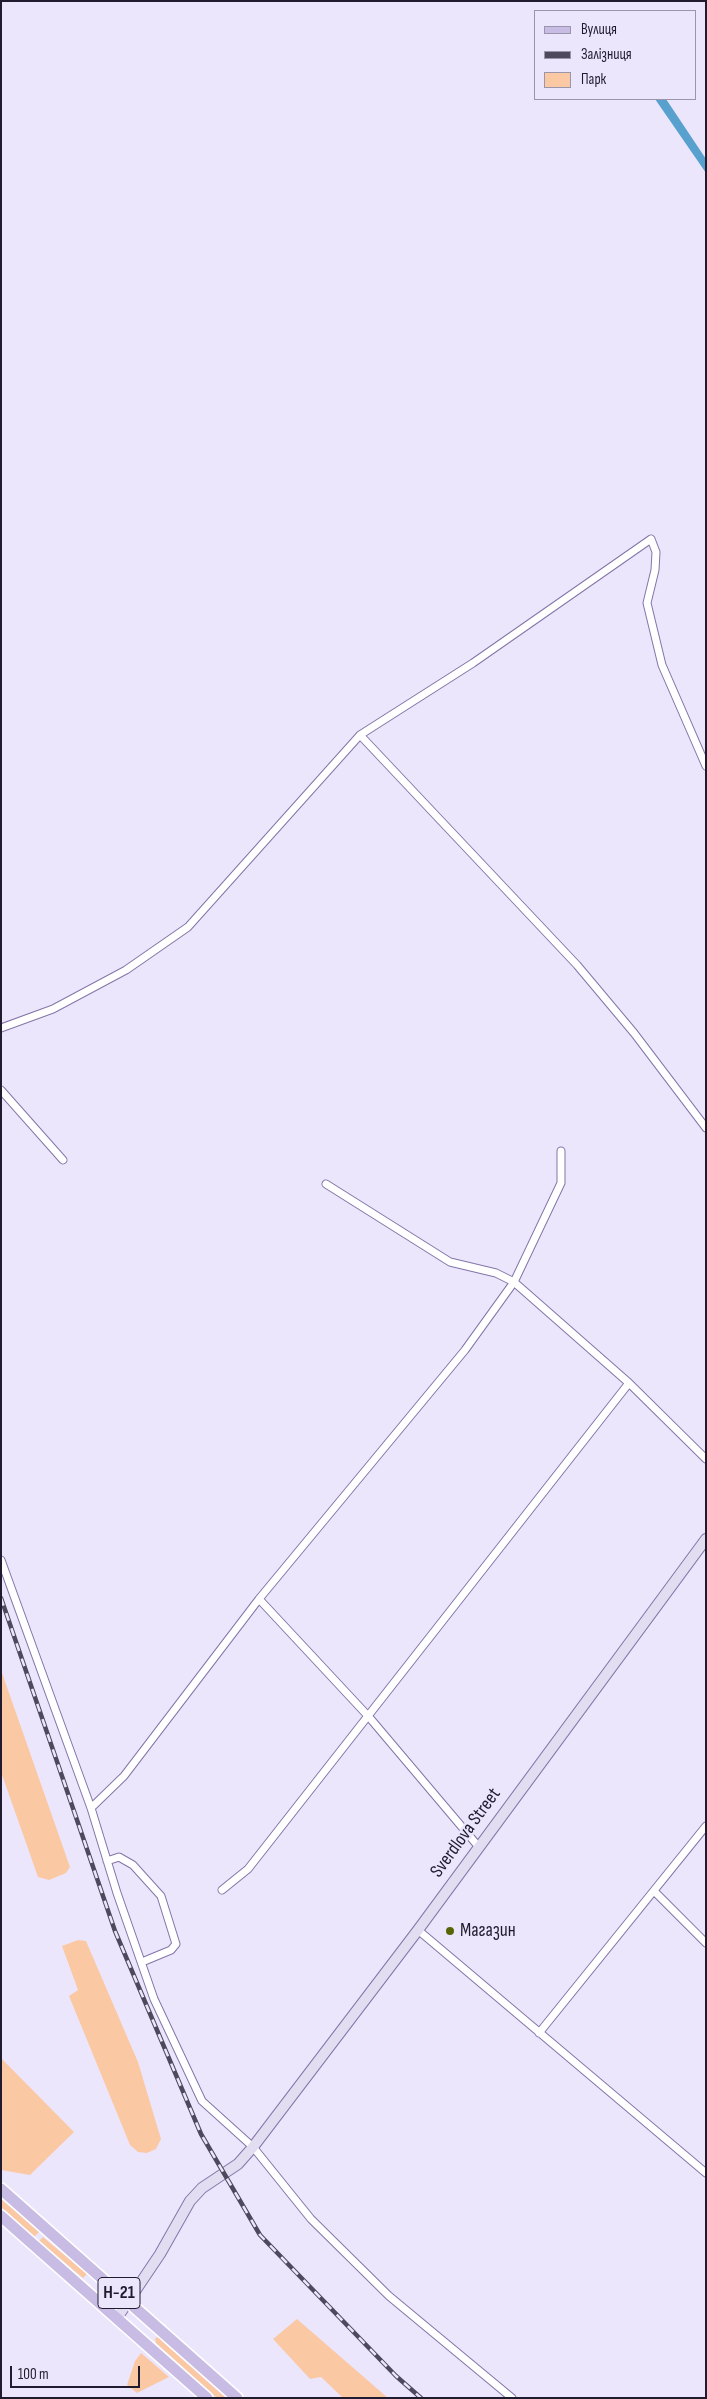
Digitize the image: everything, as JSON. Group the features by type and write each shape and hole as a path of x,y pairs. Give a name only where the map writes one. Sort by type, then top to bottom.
{"main road":[{"name":"Н-21","path":"1,2189 237,2398"},
{"name":"Н-21","path":"1,2216 207,2398"}],"street":[{"path":"1,1028 53,1009 110,978 188,927 360,735 473,663 651,539 656,552 655,570 647,603 662,665 706,766"},
{"path":"360,735 577,965 634,1033 706,1128"},
{"path":"1,1090 63,1160"},
{"path":"91,1808 124,1776 259,1599 465,1350 514,1282 561,1183 561,1151"},
{"path":"326,1184 450,1262 496,1273 514,1282 629,1383 706,1459"},
{"path":"222,1890 248,1869 629,1383"},
{"name":"Sverdlova Street","path":"117,2318 160,2254 190,2201 202,2188 238,2164 253,2147 418,1930 706,1538"},
{"path":"1,1560 91,1808 154,1999 202,2101 253,2147 293,2198 344,2253 388,2296 512,2398"},
{"path":"259,1599 369,1717 478,1846"},
{"path":"539,2033 706,1826"},
{"path":"107,1861 120,1857 133,1865 161,1896 176,1944 171,1950 142,1962"},
{"path":"654,1891 706,1943"},
{"path":"418,1930 706,2173"}],"green space":[{"path":"1,1670 70,1867 66,1873 49,1880 38,1877 1,1772"},
{"path":"78,1940 86,1941 138,2062 161,2139 156,2149 147,2153 138,2152 130,2145 69,1996 78,1990 62,1946"},
{"path":"1,2058 74,2132 30,2175 1,2170"},
{"path":"1,2199 39,2232 34,2237 1,2207"},
{"path":"43,2237 87,2274 83,2278 39,2241"},
{"path":"297,2319 388,2398 343,2398 321,2377 310,2379 273,2339"},
{"path":"159,2337 226,2398 217,2398 156,2343 155,2338"},
{"path":"141,2353 169,2377 137,2393 127,2385 135,2361"}],"water":[{"path":"656,100 667,100 706,159 706,173"}],"railway":[{"path":"1,1598 115,1931 201,2134 260,2235 396,2376 421,2398"}],"place":[{"name":"Mагазин","path":"450,1931"}]}
